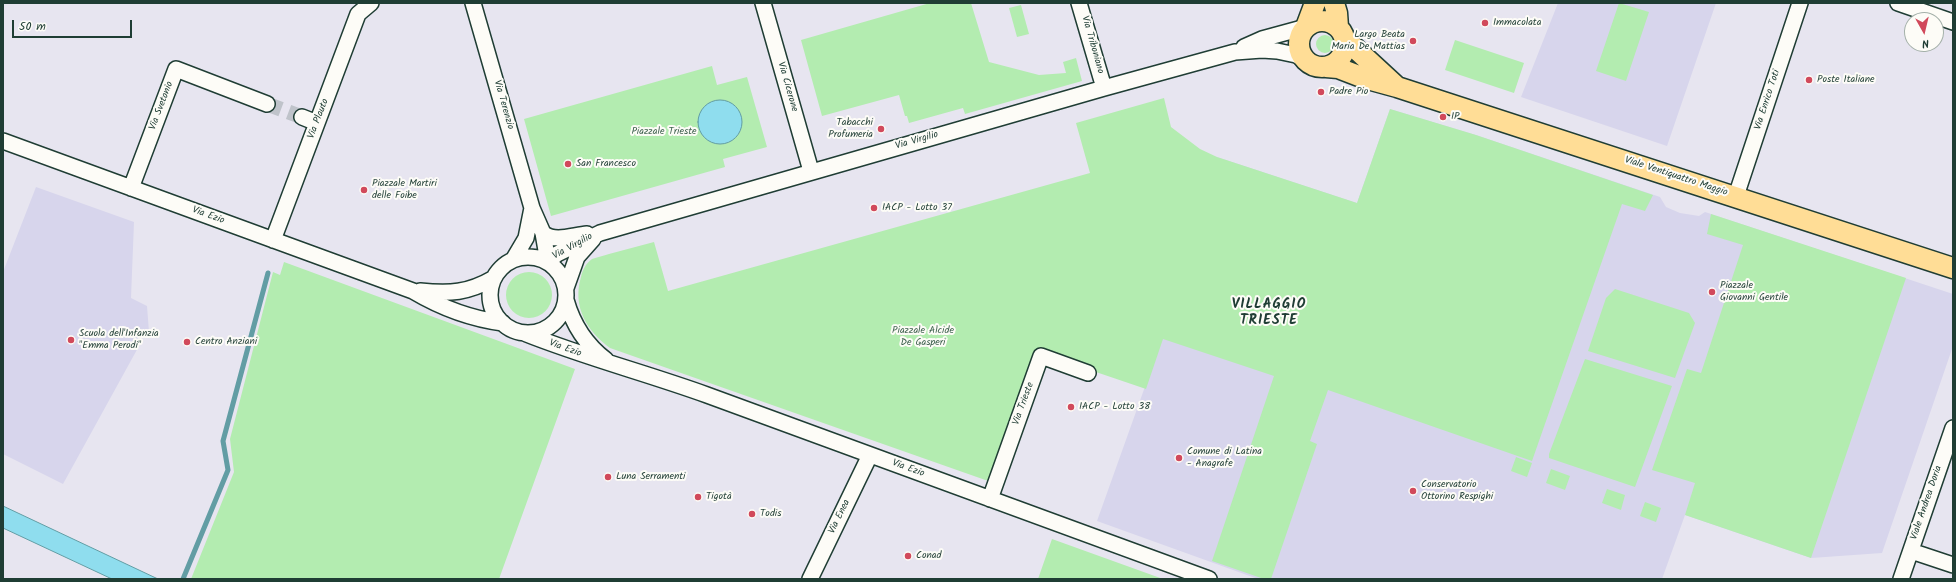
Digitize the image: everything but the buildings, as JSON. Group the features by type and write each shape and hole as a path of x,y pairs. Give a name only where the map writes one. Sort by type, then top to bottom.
{"main road":[{"path":"1315,3 1306,27 1299,40 1301,54 1306,60 1311,65 1338,68 1364,78 1397,87"},
{"path":"1326,67 1333,64 1343,53 1341,32 1334,3"},
{"path":"1306,27 1318,21 1332,23 1397,87"},
{"name":"Viale Ventiquattro Maggio","path":"1397,87 1736,196 1953,268"}],"street":[{"name":"Via Plauto","path":"273,240 358,14 371,3"},
{"name":"Via Terenzio","path":"473,3 532,208 543,233 548,262"},
{"name":"Via Cicerone","path":"763,3 811,171"},
{"name":"Via Triboniano","path":"1079,3 1104,88"},
{"name":"Via Enrico Toti","path":"1736,196 1800,3"},
{"path":"1898,3 1953,22"},
{"path":"1235,52 1262,39 1306,27"},
{"path":"1235,52 1262,50 1277,51 1296,55 1306,60"},
{"name":"Via Virgilio","path":"548,262 557,254 600,233 811,171 1235,52"},
{"name":"Via Svetonio","path":"131,188 176,69 267,104"},
{"path":"302,117 317,123"},
{"name":"Via Ezio","path":"3,141 413,291 449,309 485,320 503,323"},
{"name":"Via Terenzio","path":"513,260 526,238 532,208"},
{"name":"Via Virgilio","path":"543,233 547,236 557,238 600,233"},
{"name":"Via Virgilio","path":"566,294 577,257 600,233"},
{"path":"530,257 548,262 562,277 566,294 563,311 556,321 547,328 536,332 524,333 513,330 503,323 492,307 490,297 494,278 502,268 513,260 530,257"},
{"name":"Via Ezio","path":"413,291 457,292 479,287 494,278"},
{"name":"Via Ezio","path":"566,294 570,314 579,332 595,352 607,361"},
{"name":"Via Ezio","path":"524,333 579,354 607,361 870,455 1209,579"},
{"name":"Via Trieste","path":"990,499 1041,356 1088,373"},
{"name":"Viale Andrea Doria","path":"1901,579 1953,428"},
{"name":"Via Enea","path":"810,579 870,455"},
{"path":"1911,551 1953,565"}],"shaded area":[{"path":"1558,3 1716,3 1667,146 1521,97"},
{"path":"1390,109 1476,135 1660,197 1666,207 1680,213 1699,216 1705,212 1953,294 1953,346 1882,553 1811,558 1685,515 1662,579 1258,579 1097,521 1162,339 1217,157 1357,203"},
{"name":"Scuola dell'Infanzia \"Emma Perodi\"","path":"36,187 134,222 131,298 147,306 149,332 138,334 139,346 63,484 3,454 3,272"}],"green space":[{"path":"930,3 971,3 989,62 1039,75 1066,73 1063,62 1076,58 1082,81 965,114 963,108 909,123 907,116 905,116 899,95 822,116 801,40"},
{"path":"1619,3 1649,12 1626,81 1596,71"},
{"path":"1021,5 1029,34 1017,37 1009,8"},
{"name":"Largo Beata Maria De Mattias","path":"1325,35 1331,38 1334,44 1331,50 1325,53 1319,50 1316,44 1319,38"},
{"path":"1455,40 1524,63 1514,93 1445,70"},
{"name":"Piazzale Trieste","path":"712,66 717,85 747,77 767,147 723,159 725,167 551,216 524,119"},
{"name":"Piazzale Alcide De Gasperi","path":"1164,98 1171,127 1200,149 1217,157 1357,203 1390,109 1476,135 1653,195 1645,211 1622,204 1532,461 1328,390 1310,441 1317,444 1271,579 1264,579 1212,561 1274,376 1163,339 1146,389 1037,352 991,482 610,348 594,334 588,326 580,308 578,298 583,270 592,259 654,242 668,291 1090,173 1076,123"},
{"path":"1711,214 1906,278 1811,558 1685,515 1695,483 1652,470 1687,369 1701,373 1743,245 1707,234"},
{"path":"284,262 575,369 499,579 191,579 234,472 230,439 273,272 280,275"},
{"path":"524,272 534,272 542,276 548,282 552,290 552,300 548,308 542,314 534,318 524,318 516,314 510,308 506,300 506,290 510,282 516,276"},
{"path":"1615,289 1689,313 1695,323 1675,378 1588,351 1606,298"},
{"path":"1585,359 1672,386 1635,487 1549,458 1549,454"},
{"path":"1516,457 1532,463 1527,477 1511,471"},
{"path":"1551,469 1570,476 1565,490 1546,483"},
{"path":"1607,489 1625,495 1621,510 1602,503"},
{"path":"1645,502 1661,508 1656,522 1640,516"},
{"path":"1052,539 1163,579 1038,579"}],"water":[{"path":"716,100 724,100 729,101 736,106 741,113 741,131 736,138 729,143 716,144 708,141 701,134 698,126 698,118 701,110 708,103"},
{"path":"3,506 158,579 112,579 3,528"}],"waterway":[{"path":"183,579 228,470 223,441 268,273"}],"tunnel":[{"path":"267,104 302,117"}],"place":[{"name":"Immacolata","path":"1485,23"},
{"name":"Largo Beata Maria De Mattias","path":"1413,41"},
{"name":"Poste Italiane","path":"1809,80"},
{"name":"Padre Pio","path":"1321,92"},
{"name":"IP","path":"1443,117"},
{"name":"Tabacchi Profumeria","path":"881,129"},
{"name":"San Francesco","path":"568,164"},
{"name":"Piazzale Martiri delle Foibe","path":"364,190"},
{"name":"IACP - Lotto 37","path":"874,208"},
{"name":"Piazzale Giovanni Gentile","path":"1712,292"},
{"name":"Scuola dell'Infanzia \"Emma Perodi\"","path":"71,340"},
{"name":"Centro Anziani","path":"187,342"},
{"name":"IACP - Lotto 38","path":"1071,407"},
{"name":"Comune di Latina - Anagrafe","path":"1179,458"},
{"name":"Luna Serramenti","path":"608,477"},
{"name":"Conservatorio Ottorino Respighi","path":"1413,491"},
{"name":"Tigotà","path":"698,497"},
{"name":"Todis","path":"752,514"},
{"name":"Conad","path":"908,556"}],"district":[{"name":"VILLAGGIO TRIESTE","path":"1269,314"}]}
